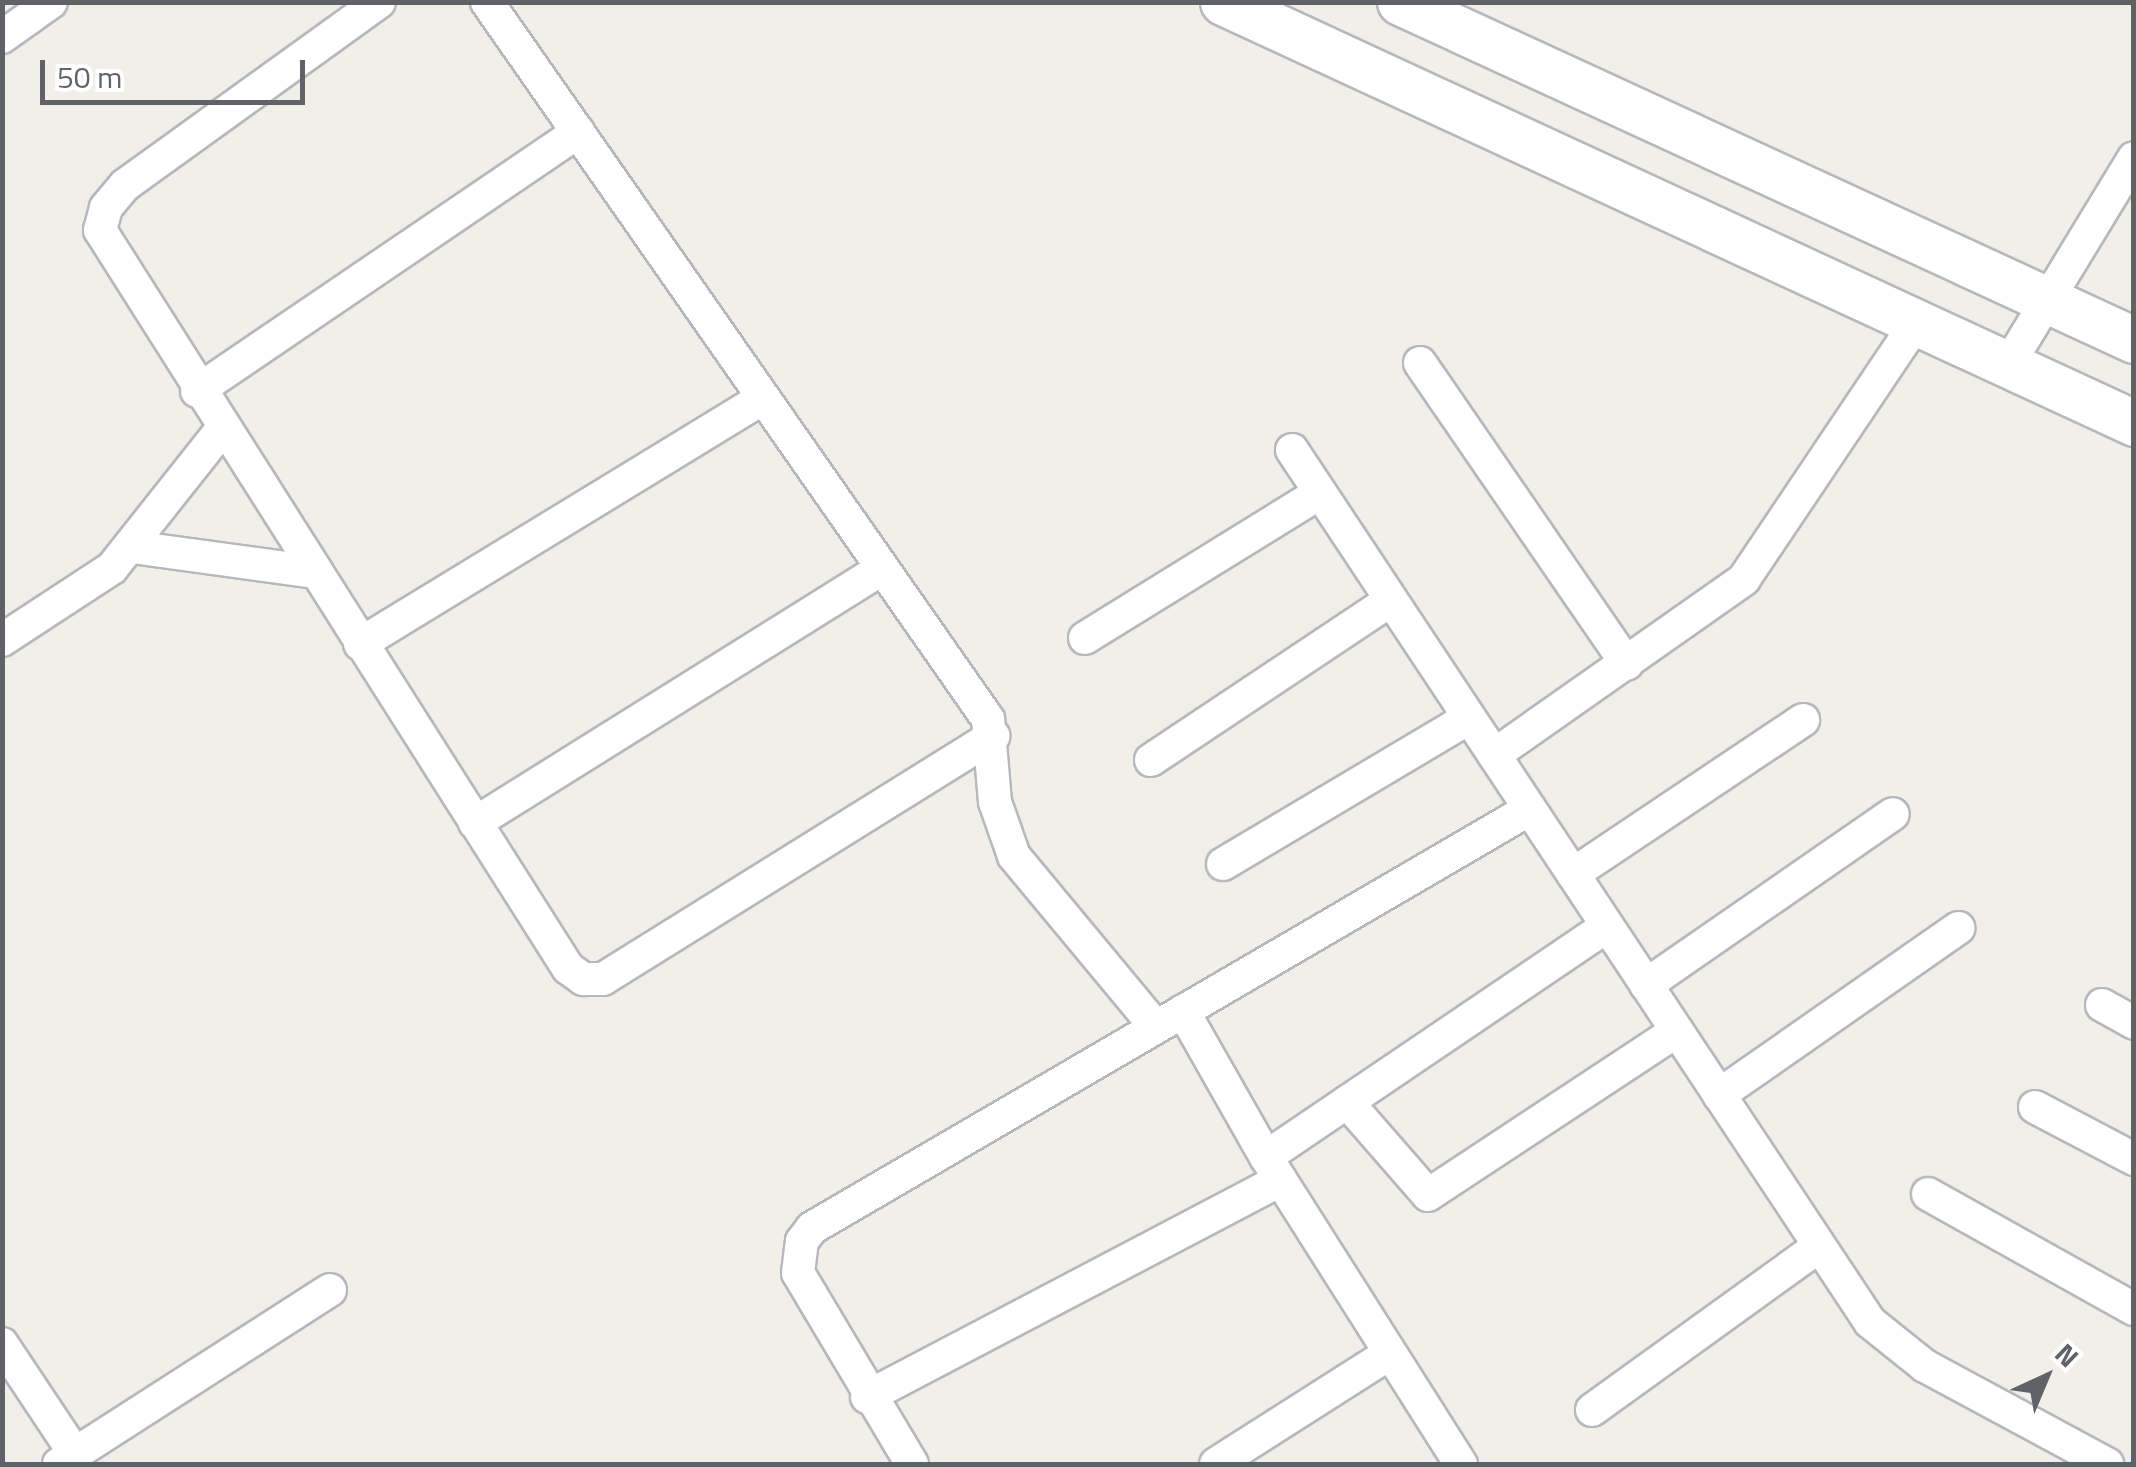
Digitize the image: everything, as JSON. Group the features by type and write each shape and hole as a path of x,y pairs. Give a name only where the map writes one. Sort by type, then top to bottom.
{"street":[{"path":"2,37 51,2"},
{"path":"379,2 124,185 106,208 100,230 107,250 568,968 582,979 602,978 993,736"},
{"path":"487,2 882,568 993,736 996,802 1014,856 1170,1019 1274,1169 1460,1464"},
{"path":"1223,2 2134,423"},
{"path":"1400,2 2134,340"},
{"path":"197,391 578,132"},
{"path":"2008,365 2045,298 2134,158"},
{"path":"1494,755 1744,578 1916,323"},
{"path":"1420,363 1627,664"},
{"path":"360,644 762,398"},
{"path":"2,640 90,585 132,547 222,428"},
{"path":"1292,450 1870,1322 1896,1347 2107,1464"},
{"path":"1085,638 1320,493"},
{"path":"132,547 314,572"},
{"path":"475,823 882,568"},
{"path":"1151,760 1391,600"},
{"path":"1223,864 1469,718"},
{"path":"1573,874 1803,720"},
{"path":"912,1464 868,1397 798,1273 802,1241 812,1228 1530,810"},
{"path":"1646,986 1893,814"},
{"path":"868,1397 1274,1169 1347,1102 1607,926"},
{"path":"1719,1095 1958,928"},
{"path":"2102,1005 2134,1023"},
{"path":"1347,1102 1428,1195 1677,1031"},
{"path":"2036,1107 2134,1159"},
{"path":"1928,1194 2134,1309"},
{"path":"1592,1410 1819,1246"},
{"path":"2,1344 67,1459 330,1290"},
{"path":"1216,1464 1390,1353"}]}
